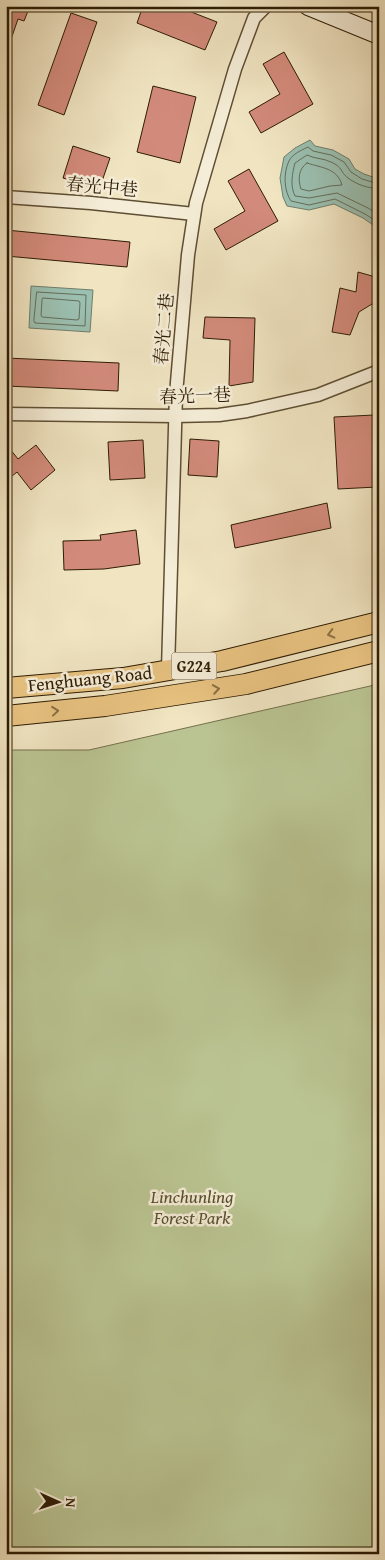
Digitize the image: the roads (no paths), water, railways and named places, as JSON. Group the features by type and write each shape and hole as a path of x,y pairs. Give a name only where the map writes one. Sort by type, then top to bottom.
{"highway":[{"name":"Fenghuang Road","path":"6,688 123,678 222,661 379,622"},
{"name":"Fenghuang Road","path":"6,716 105,706 246,684 379,651"}],"main road":[{"path":"308,6 379,35"},
{"path":"340,6 379,22"}],"street":[{"name":"春光二巷","path":"168,670 175,416 188,255 194,214 212,144 235,69 254,18 266,6"},
{"name":"春光中巷","path":"6,197 91,203 194,214"},
{"name":"春光一巷","path":"6,414 219,415 247,411 318,395 379,371"}],"water":[{"path":"310,140 315,146 333,150 349,159 355,169 364,174 373,177 379,176 379,229 363,218 334,204 309,210 287,206 283,197 280,178 284,157 295,148"},
{"path":"31,286 93,290 90,332 29,328"}],"park label":[{"name":"Linchunling Forest Park","path":"192,1207"}]}
